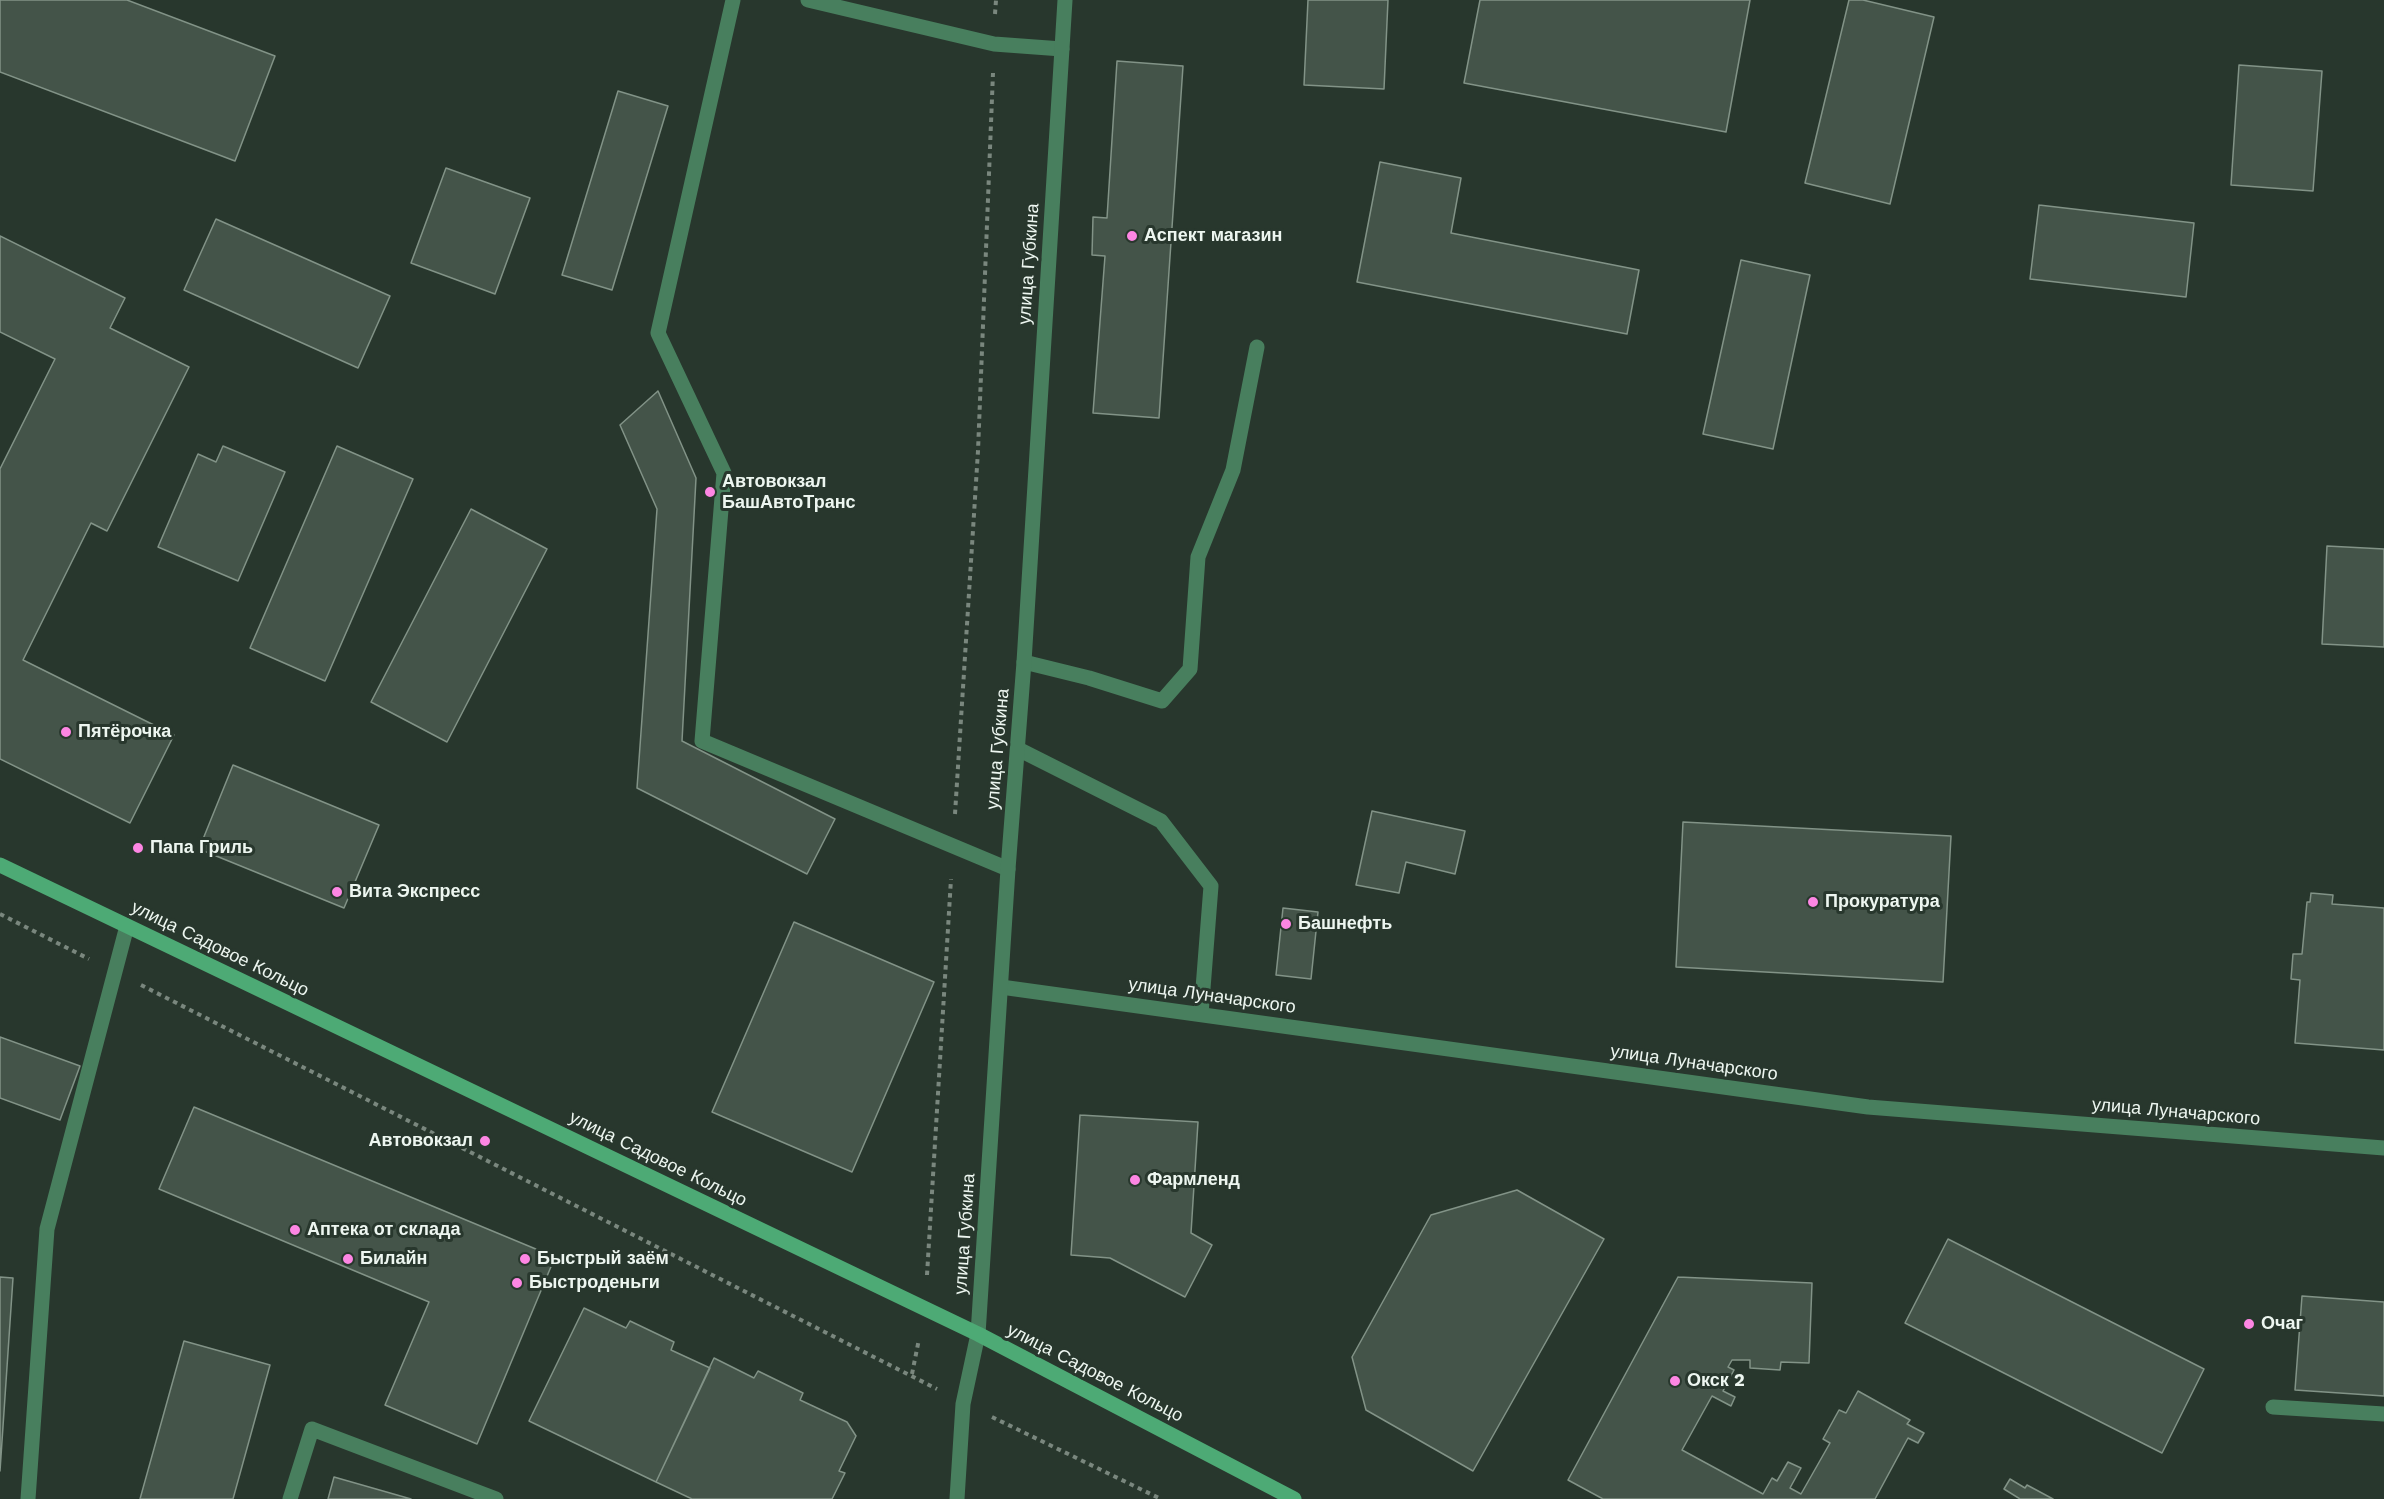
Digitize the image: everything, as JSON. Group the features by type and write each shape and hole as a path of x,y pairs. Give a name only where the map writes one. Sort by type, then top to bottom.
{"main road":[{"name":"улица Садовое Кольцо","path":"0,865 978,1334 1294,1499"}],"street":[{"path":"733,0 658,333 723,473 702,741 1008,869"},
{"path":"808,0 994,44 1062,49"},
{"name":"улица Губкина","path":"957,1499 963,1404 978,1334 1008,869 1024,662 1065,0"},
{"path":"1024,662 1089,678 1162,701 1190,669 1198,557 1233,470 1257,347"},
{"path":"1018,749 1161,821 1211,886 1201,1014"},
{"path":"28,1499 47,1229 127,926"},
{"name":"улица Луначарского","path":"1001,987 1868,1107 2384,1148"},
{"path":"2273,1407 2384,1414"},
{"path":"290,1499 312,1429 496,1499"}],"path":[{"path":"912,1374 925,1309 978,451 996,0"},
{"path":"0,914 912,1374 963,1404 1161,1499"}],"building":[{"path":"0,0 127,0 275,56 235,161 0,72"},
{"path":"1308,0 1388,0 1384,89 1304,85"},
{"path":"1480,0 1750,0 1726,132 1464,83"},
{"path":"1849,0 1863,0 1934,17 1890,204 1805,183"},
{"name":"Аспект магазин","path":"1117,61 1183,66 1159,418 1093,413 1105,256 1092,255 1093,217 1107,218"},
{"path":"2239,65 2322,71 2313,191 2231,185"},
{"path":"618,91 668,106 612,290 562,275"},
{"path":"1380,162 1461,178 1451,233 1639,270 1627,334 1357,282"},
{"path":"446,168 530,198 495,294 411,263"},
{"path":"2039,205 2194,223 2186,297 2030,279"},
{"path":"216,219 390,296 358,368 184,290"},
{"path":"0,236 125,298 110,328 189,367 107,531 91,523 23,660 174,735 130,823 0,759 0,469 55,359 0,332"},
{"path":"1741,260 1810,275 1773,449 1703,434"},
{"path":"658,391 696,478 682,741 835,819 807,874 637,788 657,509 620,425"},
{"path":"223,446 285,472 238,581 158,547 198,454 216,462"},
{"path":"337,446 413,479 325,681 250,648"},
{"path":"471,509 547,549 447,742 371,702"},
{"path":"2327,546 2384,549 2384,647 2322,644"},
{"path":"233,765 379,825 344,908 199,849"},
{"path":"1372,811 1465,831 1455,874 1406,862 1399,893 1356,885"},
{"name":"Прокуратура","path":"1683,822 1951,836 1943,982 1676,967"},
{"path":"2311,893 2333,895 2332,904 2384,908 2384,1050 2295,1043 2300,980 2291,979 2293,954 2302,954 2307,902 2310,902"},
{"path":"1283,908 1318,912 1311,979 1276,975"},
{"path":"794,922 934,982 852,1172 712,1112"},
{"path":"0,1037 80,1066 60,1120 0,1098"},
{"path":"194,1107 555,1257 477,1444 385,1405 429,1302 159,1189"},
{"path":"1080,1115 1198,1122 1191,1233 1212,1245 1185,1297 1110,1258 1071,1255"},
{"path":"1517,1190 1604,1239 1473,1471 1366,1410 1352,1357 1431,1215"},
{"path":"1948,1239 2204,1369 2162,1453 1905,1323"},
{"path":"0,1277 13,1278 0,1471"},
{"name":"Окск 2","path":"1678,1277 1812,1283 1809,1363 1781,1362 1780,1370 1750,1368 1750,1360 1732,1360 1728,1367 1734,1370 1723,1391 1735,1397 1731,1406 1712,1396 1682,1450 1763,1494 1772,1478 1777,1481 1788,1462 1801,1468 1790,1488 1801,1494 1830,1443 1823,1439 1839,1410 1846,1413 1858,1391 1910,1420 1907,1424 1924,1433 1918,1443 1908,1438 1875,1499 1603,1499 1568,1480"},
{"path":"2302,1296 2384,1302 2384,1396 2295,1390"},
{"path":"584,1308 626,1328 630,1321 674,1342 671,1350 710,1368 656,1482 529,1421"},
{"path":"184,1341 270,1365 233,1499 140,1499"},
{"path":"714,1358 754,1378 758,1371 803,1393 800,1400 847,1422 856,1436 839,1471 845,1473 832,1499 692,1499 656,1482"},
{"path":"334,1477 411,1499 328,1499"},
{"path":"2010,1479 2025,1488 2027,1485 2053,1499 2020,1499 2004,1489"}],"place":[{"name":"Аспект магазин","path":"1132,236"},
{"name":"Автовокзал БашАвтоТранс","path":"710,492"},
{"name":"Пятёрочка","path":"66,732"},
{"name":"Папа Гриль","path":"138,848"},
{"name":"Вита Экспресс","path":"337,892"},
{"name":"Прокуратура","path":"1813,902"},
{"name":"Башнефть","path":"1286,924"},
{"name":"Автовокзал","path":"485,1141"},
{"name":"Фармленд","path":"1135,1180"},
{"name":"Аптека от склада","path":"295,1230"},
{"name":"Билайн","path":"348,1259"},
{"name":"Быстрый заём","path":"525,1259"},
{"name":"Быстроденьги","path":"517,1283"},
{"name":"Очаг","path":"2249,1324"},
{"name":"Окск 2","path":"1675,1381"}]}
